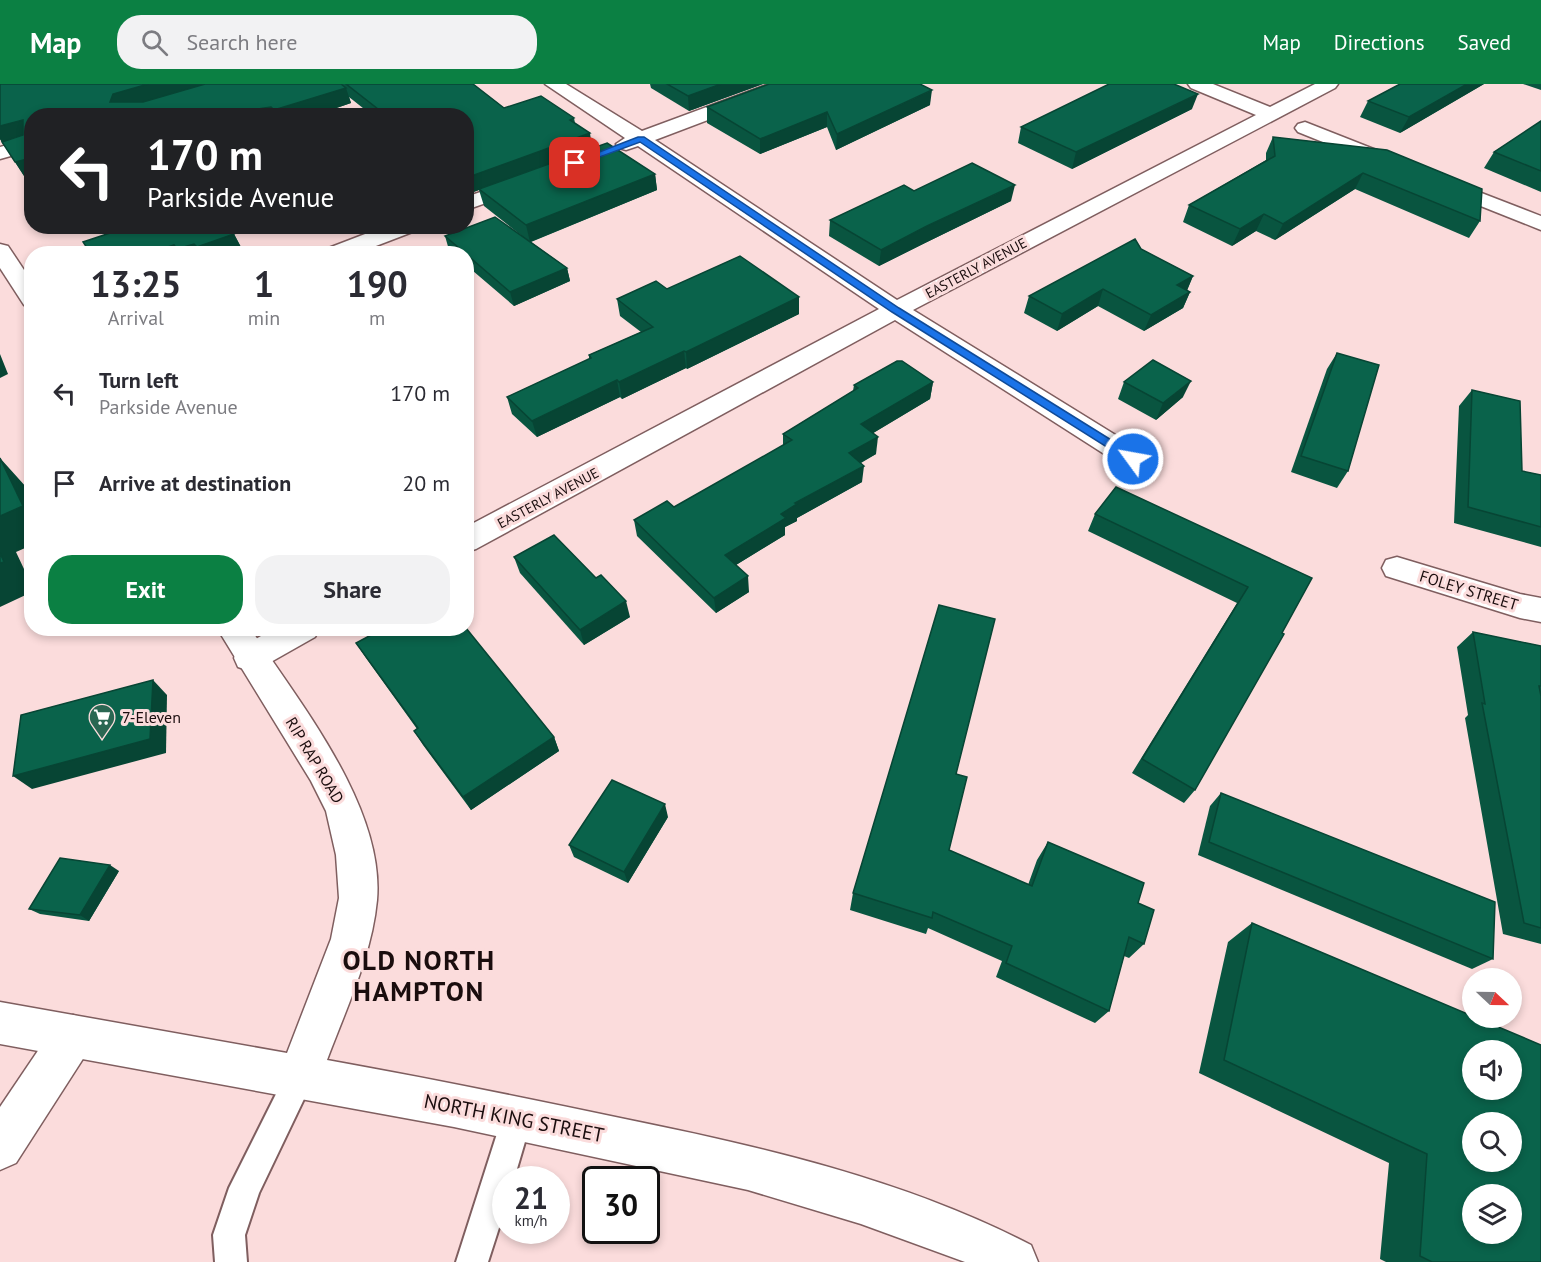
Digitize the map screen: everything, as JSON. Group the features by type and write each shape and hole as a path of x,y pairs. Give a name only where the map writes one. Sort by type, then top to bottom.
{"street":[{"path":"554,84 641,139 896,310 1133,459"},
{"path":"608,151 786,84"},
{"path":"1197,84 1271,114"},
{"name":"EASTERLY AVENUE","path":"474,537 896,310 1329,84"},
{"path":"1305,128 1541,224"},
{"path":"0,153 24,146"},
{"path":"474,201 543,176"},
{"path":"355,246 385,234"},
{"path":"0,251 24,288"},
{"name":"FOLEY STREET","path":"1397,568 1541,610"},
{"path":"242,643 271,636"},
{"name":"RIP RAP ROAD","path":"242,643 329,780 344,810 355,855 358,898 351,939 300,1076"},
{"name":"NORTH KING STREET","path":"0,1023 300,1076 517,1118 748,1167 861,1201 982,1257"},
{"path":"0,1147 73,1036"}],"lane":[{"path":"231,1262 229,1235 245,1188 300,1076"},
{"path":"471,1262 517,1118"}],"building":[{"path":"0,84 148,84 113,94 110,102 143,102 205,84 341,84 346,88 281,108 24,108 24,160 15,162 2,142 23,135 23,120 0,126"},
{"path":"346,84 473,84 504,108 541,96 574,118 570,120 590,133 474,175 474,108 377,108"},
{"path":"667,84 721,84 688,96"},
{"path":"769,84 920,84 932,90 837,134 827,112 760,139 707,107"},
{"path":"1109,84 1174,84 1198,94 1076,152 1021,127"},
{"path":"1400,84 1467,84 1409,117 1368,101"},
{"path":"1541,121 1541,171 1494,152"},
{"path":"1273,137 1387,150 1482,189 1480,221 1363,173 1283,224 1264,214 1240,229 1189,205 1275,156"},
{"path":"607,143 655,174 526,225 479,189"},
{"path":"972,163 1015,185 881,250 830,220 904,185 914,191"},
{"path":"495,217 567,268 510,292 474,261 474,246 457,246 445,236 474,234 474,225"},
{"path":"107,234 234,234 200,246 194,244 187,246 86,246 83,242"},
{"path":"1135,239 1141,249 1193,276 1177,285 1190,292 1151,315 1103,289 1062,314 1029,296"},
{"path":"740,256 799,297 686,352 619,382 617,380 532,421 507,397 591,358 589,355 653,327 617,299 656,281 667,289"},
{"path":"1337,353 1379,365 1348,471 1301,456"},
{"path":"1153,360 1191,381 1163,403 1124,382"},
{"path":"897,361 902,361 933,382 861,424 878,437 849,453 864,466 795,503 797,504 781,514 786,518 725,555 748,576 714,598 634,520 667,501 674,507 792,440 783,434 858,388 854,385"},
{"path":"1472,390 1520,401 1522,471 1541,475 1541,527 1468,507"},
{"path":"0,458 23,506 0,516"},
{"path":"1116,487 1312,578 1282,633 1284,634 1195,790 1142,759 1248,587 1095,514"},
{"path":"554,535 596,578 601,575 626,601 580,630 514,557"},
{"path":"939,605 995,619 956,774 967,777 949,850 1032,886 1048,842 1144,883 1138,903 1154,910 1144,944 1129,937 1109,1011 1006,963 1012,946 933,912 932,918 853,893"},
{"path":"1473,632 1541,646 1541,686 1539,686 1541,696 1541,928 1524,923 1482,703 1485,704"},
{"path":"369,636 472,636 554,737 463,797 414,731 418,728 356,643"},
{"path":"153,680 150,739 13,776 21,715"},
{"path":"612,780 665,804 624,872 569,845"},
{"path":"1221,793 1495,902 1493,959 1209,842"},
{"path":"60,858 110,865 80,915 29,909"},
{"path":"1252,923 1462,1012 1462,1028 1501,1028 1541,1045 1541,1262 1432,1262 1420,1256 1427,1154 1224,1060"}],"place":[{"name":"7-Eleven","path":"102,740"}],"district":[{"name":"OLD NORTH HAMPTON","path":"419,976"}],"route":[{"path":"575,163 641,139 896,310 1133,459"}]}
